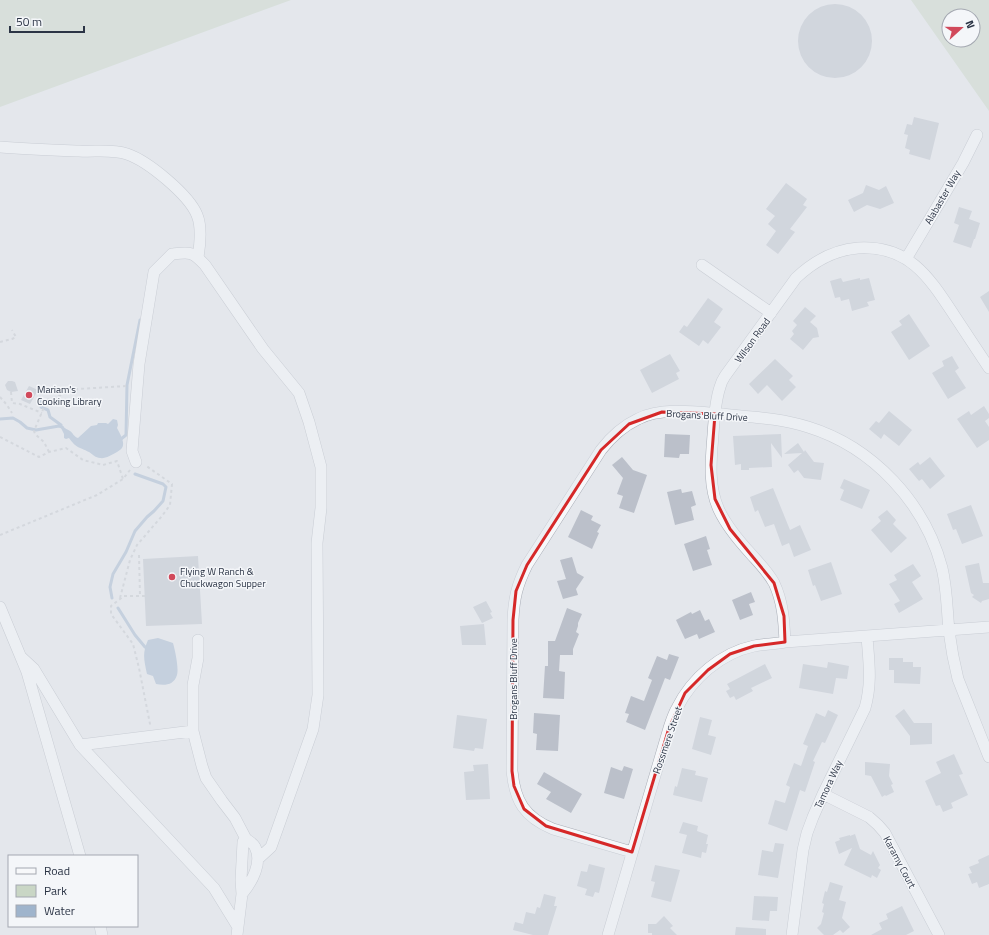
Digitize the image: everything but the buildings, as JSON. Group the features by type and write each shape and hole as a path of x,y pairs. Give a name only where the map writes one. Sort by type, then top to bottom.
{"street":[{"name":"Alabaster Way","path":"906,259 963,163 977,134"},
{"path":"0,147 48,150 112,151 127,154 142,161 185,196 193,207 198,216 200,246 198,257"},
{"name":"Wilson Road","path":"785,642 784,616 774,583 760,563 738,539 719,510 715,499 710,465 715,414 720,386 725,376 796,278 824,257 849,249 873,249 895,254 906,259 919,268 929,279 986,355 989,368"},
{"path":"136,462 132,450 139,364 154,272 172,254 191,252 205,265 263,349 298,393 309,422 321,468 322,508 317,543 318,695 313,729 271,847 259,858 250,884 242,894"},
{"path":"702,265 771,313"},
{"name":"Brogans Bluff Drive","path":"632,852 543,825 524,809 518,798 514,786 512,771 513,620 516,591 520,578 527,565 601,450 620,430 639,418 662,412 676,412 715,414 782,421 808,427 830,435 870,459 888,475 911,503 929,534 937,552 946,586 949,630 952,653 958,679 989,757"},
{"path":"0,607 27,672 80,855"},
{"name":"Rossmere Street","path":"608,935 669,728 676,709 695,681 708,670 730,654 754,646 785,642 989,627"},
{"name":"Tamora Way","path":"792,935 803,850 807,833 823,794 860,718 868,696 870,681 867,637"},
{"path":"198,640 198,658 193,685 193,731 202,766 206,778 236,818 246,839 255,846 259,858"},
{"path":"21,657 34,669 80,745 214,888 237,931"},
{"path":"80,745 193,731"},
{"name":"Karamy Court","path":"823,794 869,817 885,833 939,935"},
{"path":"237,931 242,894 241,880 243,842 246,839"}],"path":[{"path":"0,342 16,337 12,330"},
{"path":"48,452 44,442 35,434 34,431 47,400 78,389 124,386"},
{"path":"9,409 12,403 11,392"},
{"path":"0,397 12,413"},
{"path":"12,403 20,404 42,412"},
{"path":"0,437 39,457 48,452 66,448 83,460 103,464 117,461 123,479"},
{"path":"0,535 97,495 123,479 136,462 142,463 172,484 170,505 137,544 130,560 120,598"},
{"path":"139,554 140,596"},
{"path":"145,596 124,596 120,598 111,606 111,614 134,644 150,724 149,736"}],"highlighted area":[{"path":"662,412 715,414 711,465 715,499 730,529 774,583 784,616 785,642 754,646 730,654 708,670 685,693 669,728 632,852 546,826 524,809 514,786 512,771 513,620 516,591 527,565 601,450 629,424"}],"green space":[{"path":"0,0 291,0 0,107"},
{"path":"911,0 989,0 989,111 945,48 981,48 981,8 941,8 941,43"}],"water":[{"path":"113,419 117,420 117,428 122,438 123,446 117,452 104,458 96,457 76,446 69,438 64,438 61,428 63,426 78,438 91,426 97,425 98,423 108,424"},
{"path":"158,638 173,643 178,668 174,681 166,685 156,684 153,676 147,674 145,665 144,653 148,640"}],"waterway":[{"path":"121,439 126,435 127,385 140,320"},
{"path":"40,398 41,407 48,410 50,417 61,425"},
{"path":"0,419 13,418 27,428 36,430 59,426 62,427"},
{"path":"112,598 110,587 113,574 126,552 135,531 163,501 166,487 163,484 135,474"},
{"path":"118,608 135,635 145,647"}],"place":[{"name":"Mariam's Cooking Library","path":"29,395"},
{"name":"Flying W Ranch & Chuckwagon Supper","path":"172,577"}]}
